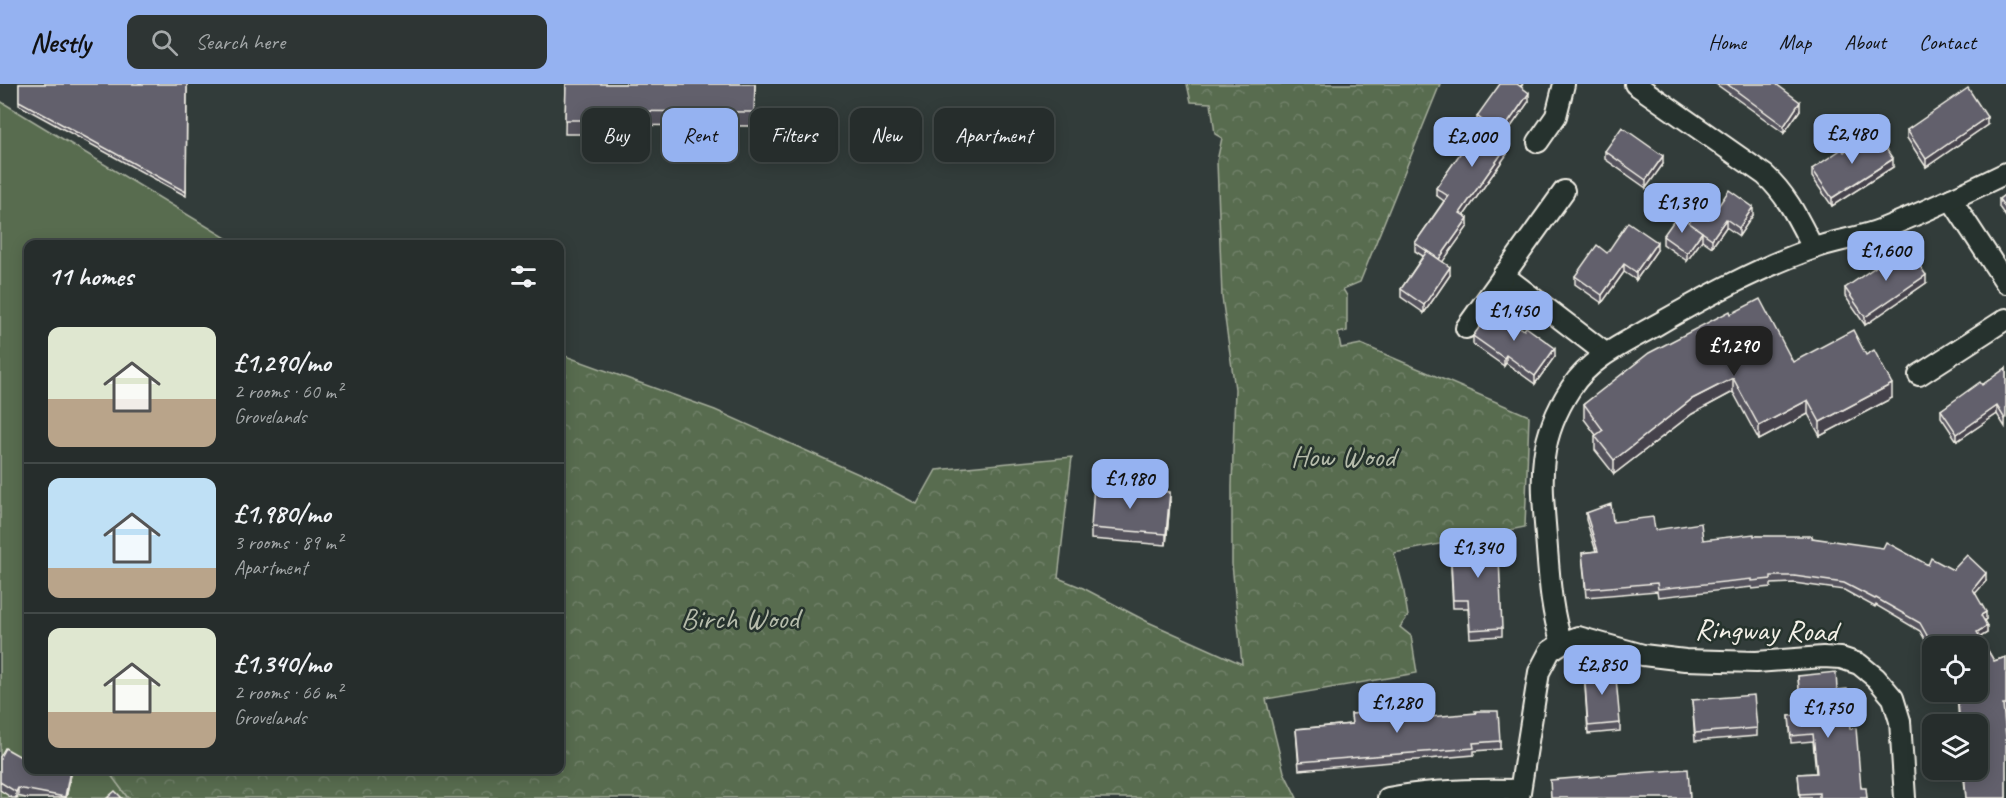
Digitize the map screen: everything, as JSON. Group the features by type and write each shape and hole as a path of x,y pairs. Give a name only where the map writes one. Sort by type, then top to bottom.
{"street":[{"path":"1538,142 1556,116 1564,84"},
{"path":"1635,84 1765,174 1791,203 1813,248"},
{"path":"1388,798 1408,794 1483,789 1519,794 1539,672 1550,651 1562,643 1554,617 1550,592 1541,470 1546,442 1557,412 1581,374 1605,353 1719,290 1813,248 1879,231 2006,173"},
{"path":"1466,328 1564,191"},
{"path":"1951,199 2006,284"},
{"path":"1503,275 1605,353"},
{"path":"1919,375 2006,319"},
{"name":"Ringway Road","path":"1562,643 1578,637 1643,655 1685,660 1756,662 1823,657 1841,658 1859,664 1876,678 1893,698 1900,721 1905,798"}],"green space":[{"name":"Birch Wood","path":"1187,84 1440,84 1360,282 1343,289 1347,296 1347,331 1338,333 1341,348 1361,344 1529,416 1525,527 1394,553 1408,616 1400,627 1411,636 1417,673 1266,699 1284,772 1297,798 128,798 111,775 564,774 564,355 715,410 863,476 917,504 936,470 1072,457 1058,578 1242,664 1232,564 1235,389 1222,297 1217,161 1222,138 1215,134 1211,103 1191,102"},
{"path":"0,101 229,240 24,240 24,774 112,774 128,798 0,798"}],"building":[{"path":"19,84 187,84 186,192 19,101"},
{"path":"566,84 755,84 754,108 750,108 750,112 738,112 738,108 662,108 662,111 650,111 650,108 582,108 582,120 565,120"},
{"path":"1500,84 1517,84 1529,93 1497,139 1507,146 1460,213 1468,218 1439,259 1415,243 1448,196 1436,188 1483,121 1477,116"},
{"path":"1727,84 1776,84 1800,102 1784,126"},
{"path":"1968,88 1987,117 1926,159 1907,130"},
{"path":"1622,127 1663,156 1646,180 1605,151"},
{"path":"1874,131 1893,159 1832,198 1812,169 1842,149 1844,152"},
{"path":"1729,190 1753,207 1739,228 1726,219 1712,239 1689,223 1703,203 1715,211"},
{"path":"2006,194 2006,209 1999,199"},
{"path":"1678,215 1702,232 1687,253 1663,236"},
{"path":"1628,222 1657,242 1636,272 1624,264 1602,295 1575,276 1597,245 1607,253"},
{"path":"1906,246 1926,275 1865,317 1845,288"},
{"path":"1427,251 1450,267 1424,305 1401,289"},
{"path":"1760,299 1793,362 1853,330 1866,355 1874,350 1892,384 1820,422 1808,400 1759,426 1733,378 1692,399 1614,460 1595,436 1603,430 1584,404 1649,353 1730,311 1731,314"},
{"path":"1493,308 1524,330 1526,327 1555,348 1535,376 1506,355 1504,358 1473,336"},
{"path":"2006,368 2006,418 1997,406 1957,434 1941,410 1980,382 1982,385"},
{"path":"1094,485 1170,492 1166,534 1091,528"},
{"path":"1611,504 1613,522 1653,517 1655,530 1701,523 1703,540 1754,534 1754,536 1812,536 1812,538 1883,548 1886,542 1928,565 1931,558 1953,570 1967,555 1986,573 1973,589 1986,612 1981,615 1987,626 1977,632 1979,636 1927,636 1920,623 1844,583 1794,576 1771,576 1771,579 1658,589 1657,583 1586,589 1582,553 1598,551 1586,513"},
{"path":"1498,534 1502,628 1470,630 1468,600 1453,600 1450,541 1463,541 1463,536"},
{"path":"1988,651 1994,661 2006,657 2006,705 2003,705 2006,738 2006,798 1966,798 1965,780 1988,780 1988,714 1959,714 1958,702 1988,702"},
{"path":"1615,667 1620,723 1588,726 1584,669"},
{"path":"1836,672 1837,690 1847,689 1850,729 1856,728 1861,788 1866,788 1867,798 1819,798 1819,793 1800,794 1798,774 1817,773 1813,734 1791,736 1789,716 1801,715 1798,676"},
{"path":"1754,695 1757,728 1695,733 1692,700"},
{"path":"1430,707 1430,717 1476,713 1475,711 1498,711 1500,741 1473,743 1474,748 1299,762 1296,729 1352,724 1351,714"},
{"path":"5,748 24,759 24,774 69,774 65,797 18,788 16,792 0,782 0,757"},
{"path":"1688,769 1690,798 1551,798 1550,780"},
{"path":"115,791 122,798 107,798"}],"park label":[{"name":"How Wood","path":"1343,456"}]}
